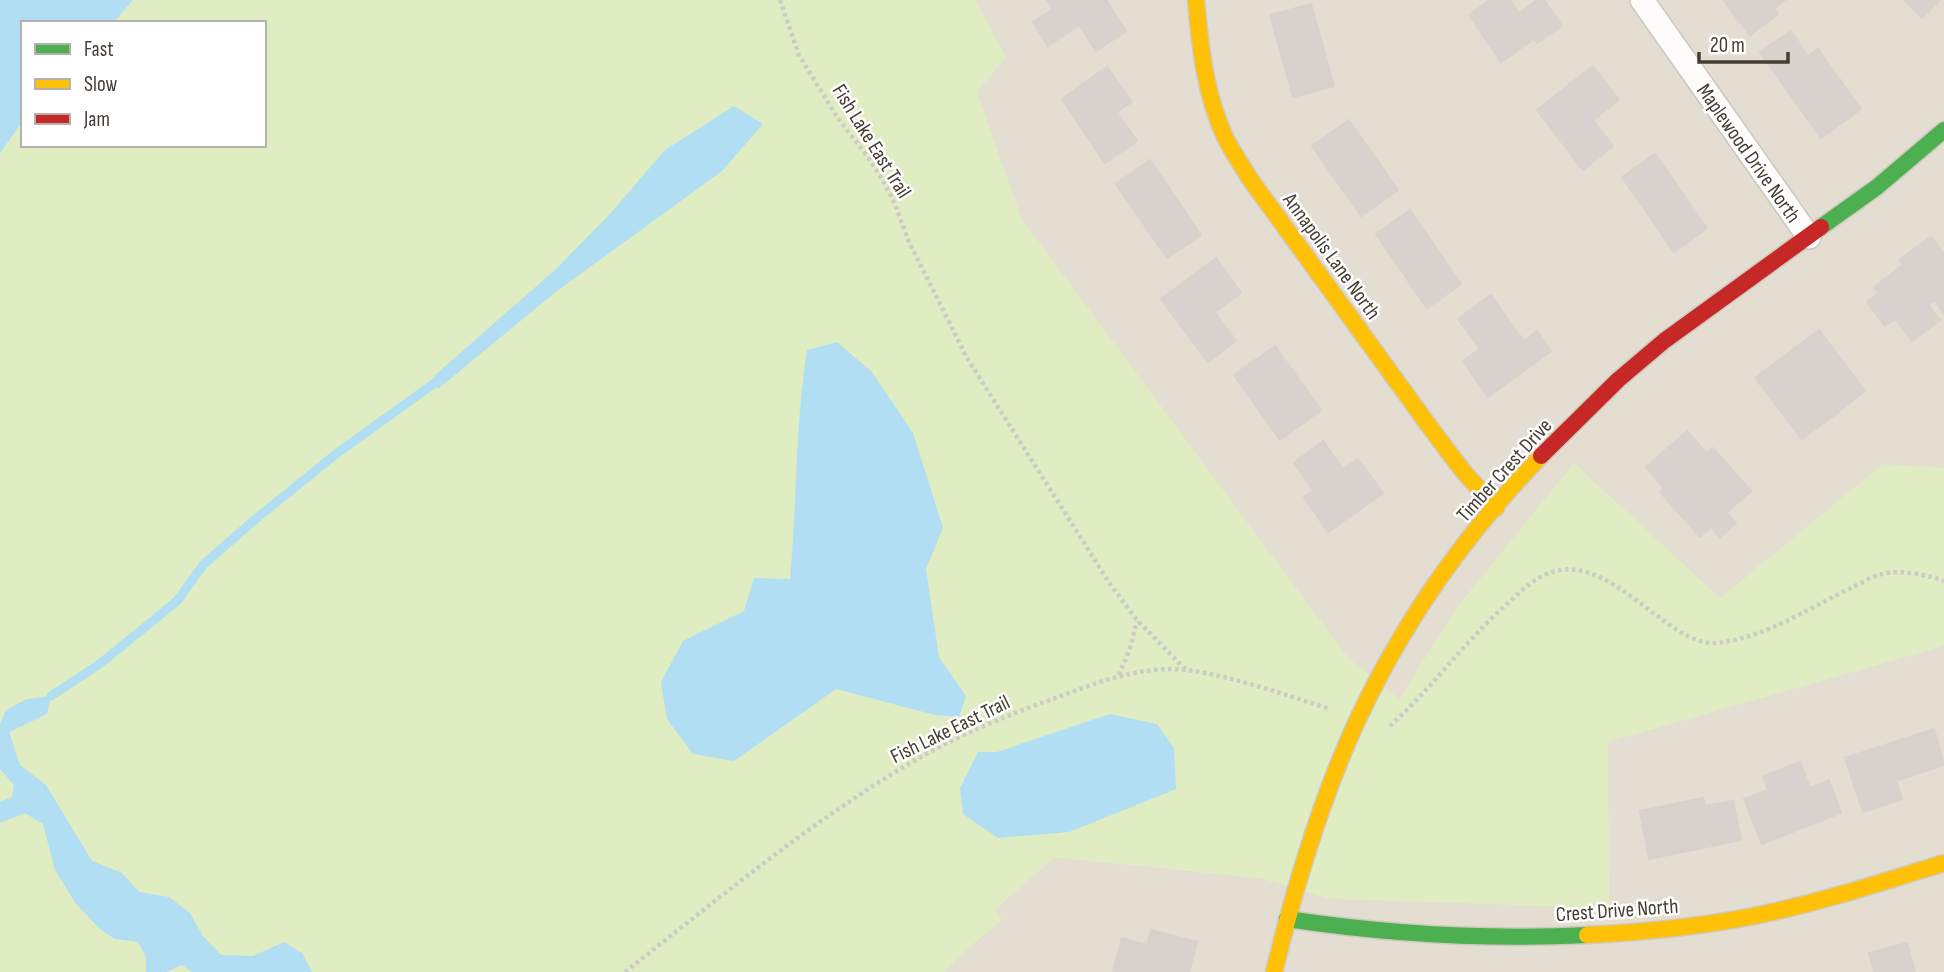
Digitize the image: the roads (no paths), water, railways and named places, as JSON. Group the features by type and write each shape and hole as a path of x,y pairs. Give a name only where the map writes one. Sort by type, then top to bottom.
{"street":[{"name":"Annapolis Lane North","path":"1196,0 1200,48 1210,97 1226,139 1250,179 1432,430 1496,508"},
{"name":"Maplewood Drive North","path":"1642,0 1809,237"},
{"name":"Timber Crest Drive","path":"1274,972 1315,824 1359,718 1397,646 1433,590 1496,508 1604,393 1666,340 1861,200 1944,130"},
{"name":"Crest Drive North","path":"1287,919 1345,929 1467,938 1587,936 1710,923 1758,914 1885,882 1944,863"}],"water":[{"path":"0,0 133,0 115,21 21,21 21,124 0,153"},
{"path":"734,106 763,124 722,171 553,294 438,389 434,376 556,269 609,215 665,150"},
{"path":"837,342 872,372 913,433 943,528 926,569 939,657 966,696 959,717 935,715 836,689 734,761 693,754 667,719 661,682 683,641 744,611 754,578 790,579 800,407 807,350"},
{"path":"51,696 47,714 9,732 20,765 46,785 92,861 122,873 139,892 169,897 190,913 203,936 221,955 253,956 284,942 302,953 312,972 192,972 182,965 166,972 146,972 146,957 138,942 115,939 101,930 76,904 55,870 43,824 25,813 0,823 0,802 12,797 14,785 0,769 0,724 6,710 27,699"},
{"path":"1110,714 1157,724 1174,748 1176,789 1069,832 998,838 963,814 960,788 978,752 997,752"}],"waterway":[{"path":"51,696 101,663 177,601 203,565 252,522 336,454 436,382"}]}
